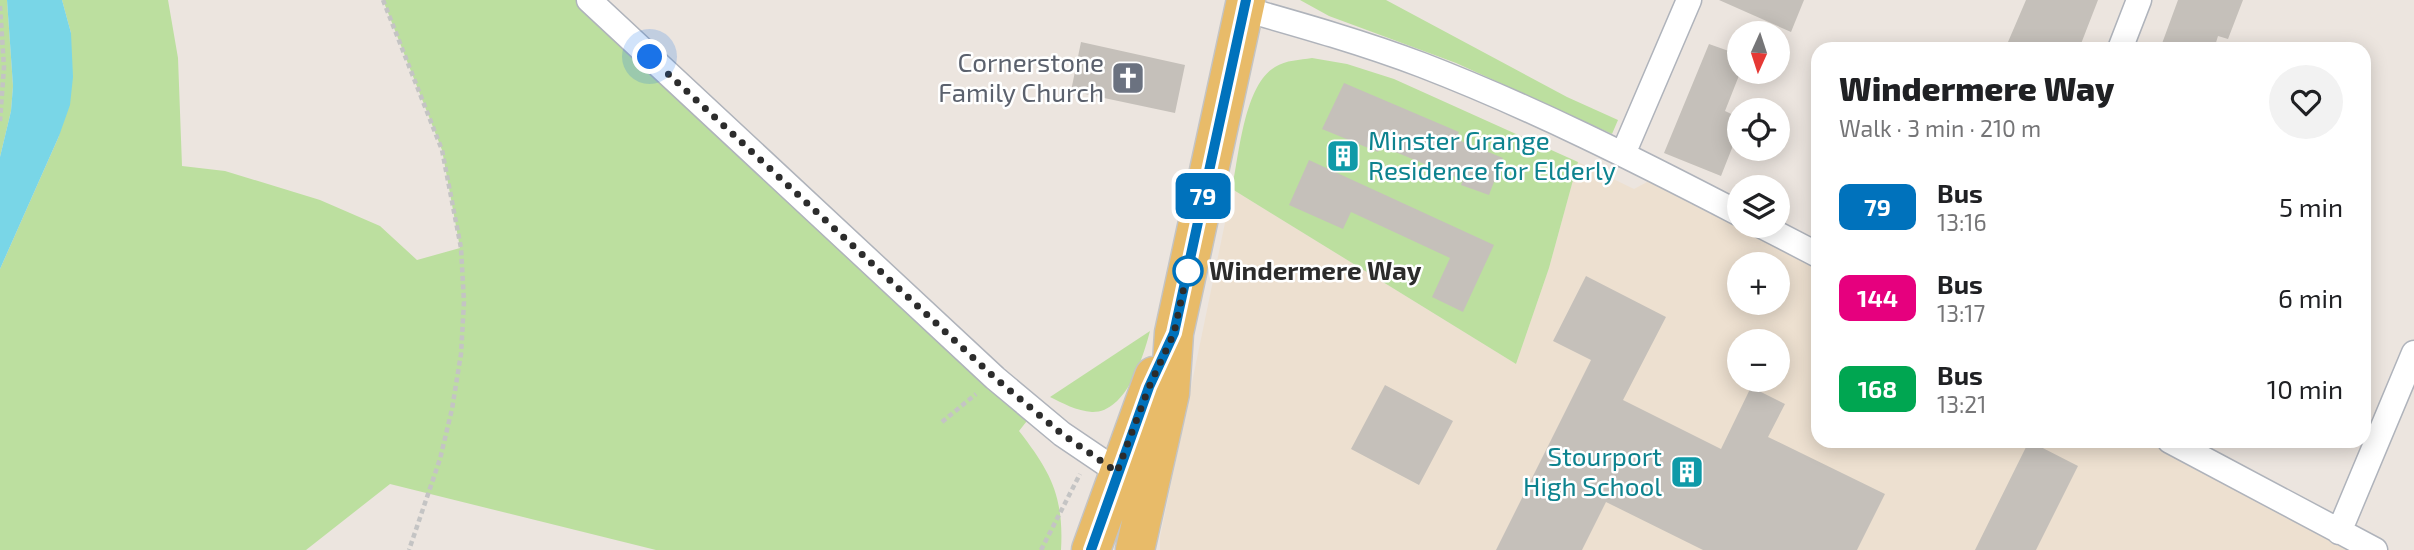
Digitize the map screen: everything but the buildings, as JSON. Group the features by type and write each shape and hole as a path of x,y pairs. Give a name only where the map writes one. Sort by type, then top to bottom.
{"main road":[{"path":"1091,550 1118,473 1170,393 1174,333 1245,4"},
{"path":"1118,473 1135,550"}],"street":[{"path":"589,0 995,378 1034,412 1118,473"},
{"path":"1623,154 1689,0"},
{"path":"2123,42 2139,0"},
{"path":"1245,4 1356,41 1500,97 1623,154 1727,207"},
{"path":"1785,238 1811,251"},
{"path":"2339,532 2414,353"},
{"path":"2183,448 2375,550"}],"path":[{"path":"383,0 442,150 461,248 464,302 461,354 452,409 440,458 409,550"},
{"path":"0,6 4,67 0,121"},
{"path":"942,422 995,378"},
{"path":"1041,550 1118,473"}],"shaded area":[{"path":"1578,162 1634,189 1662,174 1727,217 1727,238 1785,238 1811,251 1811,448 2183,448 2375,550 1160,550 1160,537 1232,189 1516,364 1549,268"}],"green space":[{"path":"0,0 7,0 13,86 11,111 0,157"},
{"path":"62,0 168,0 178,58 182,166 225,171 320,200 380,226 417,260 460,248 442,150 383,0 589,0 1034,412 1019,431 1039,459 1053,486 1060,515 1061,550 656,550 390,484 306,550 0,550 0,269 59,136 71,33"},
{"path":"1300,0 1386,0 1567,97 1618,120 1612,134 1456,63 1329,16"},
{"path":"1312,58 1347,64 1394,79 1578,162 1549,268 1516,364 1232,189 1244,122 1256,89 1275,67"},
{"path":"1150,331 1138,369 1114,404 1104,410 1092,412 1050,397"}],"water":[{"path":"7,0 62,0 71,33 73,77 70,105 59,136 0,269 0,157 11,111 13,86"}],"bus line":[{"name":"79","path":"1091,550 1149,387 1174,333 1246,0"}],"place":[{"name":"Cornerstone Family Church","path":"1128,78"},
{"name":"Minster Grange Residence for Elderly","path":"1343,156"},
{"name":"Windermere Way","path":"1188,271"},
{"name":"Stourport High School","path":"1687,472"}],"route":[{"path":"650,57 995,378 1062,434 1117,472 1149,387 1174,333 1190,259 1188,271"}]}
